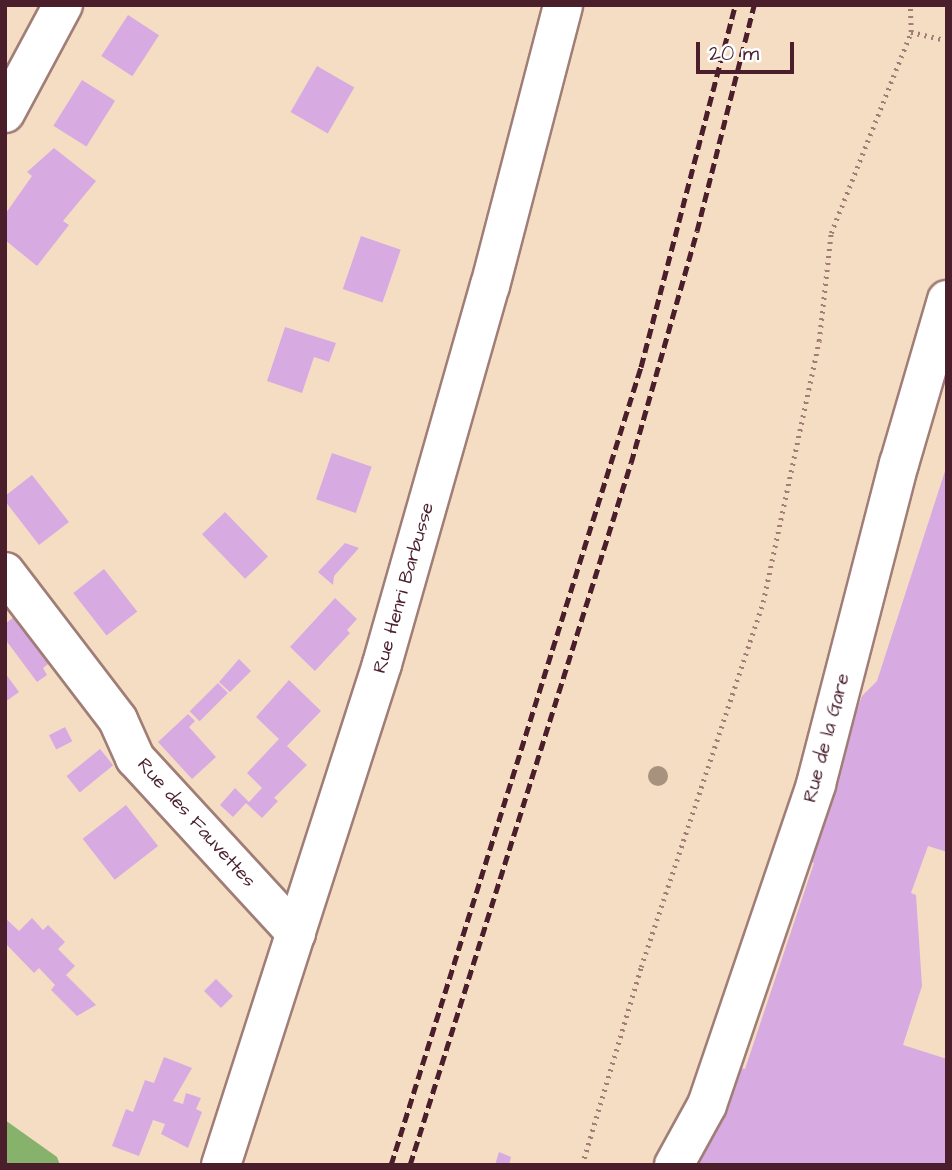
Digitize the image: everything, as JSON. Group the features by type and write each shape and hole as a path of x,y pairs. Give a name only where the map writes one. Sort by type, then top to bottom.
{"street":[{"path":"5,113 64,5"},
{"name":"Rue Henri Barbusse","path":"221,1165 383,664 490,286 563,5"},
{"name":"Rue de la Gare","path":"674,1165 707,1105 817,784 899,464 947,300"},
{"name":"Rue des Fauvettes","path":"5,572 118,720 135,758 296,933"}],"path":[{"path":"582,1165 641,967 763,602 819,341 831,233 911,32 910,5"},
{"path":"911,32 947,40"}],"green space":[{"path":"5,1120 57,1157 60,1165 5,1165"}],"building":[{"path":"128,15 159,35 132,76 101,56"},
{"path":"317,66 354,88 328,133 290,112"},
{"path":"82,80 115,101 86,146 53,126"},
{"path":"54,148 96,181 63,221 69,225 37,266 5,240 6,213 32,176 27,172"},
{"path":"361,236 401,250 382,303 343,289"},
{"path":"285,327 336,343 329,362 314,357 302,393 267,381"},
{"path":"332,453 372,467 356,513 316,499"},
{"path":"946,468 947,852 928,846 911,893 916,895 922,986 903,1045 947,1059 947,1165 699,1165 735,1067 745,1069 814,863 803,859 862,696 877,681"},
{"path":"32,475 69,522 39,545 5,501 5,496"},
{"path":"225,512 268,557 245,579 202,534"},
{"path":"345,543 359,548 334,576 333,585 318,572"},
{"path":"104,569 137,612 107,636 73,593"},
{"path":"335,598 357,619 347,630 350,633 315,671 290,647"},
{"path":"14,617 52,661 43,668 47,675 37,682 5,639 5,624"},
{"path":"239,659 251,671 230,692 219,682"},
{"path":"5,673 19,692 5,702"},
{"path":"289,680 321,711 287,746 307,765 274,798 278,801 262,818 246,803 233,817 220,805 235,788 249,802 262,788 247,773 279,739 256,717"},
{"path":"218,683 228,693 200,721 190,711"},
{"path":"188,714 195,721 189,727 216,757 192,779 158,742"},
{"path":"65,727 72,741 56,749 49,735"},
{"path":"100,749 113,765 80,792 67,776"},
{"path":"126,805 158,846 115,880 83,839"},
{"path":"5,918 19,931 32,918 43,930 48,925 65,942 58,949 75,966 66,975 96,1005 77,1016 51,990 55,985 39,968 34,973 5,943"},
{"path":"216,979 233,996 221,1008 204,991"},
{"path":"164,1057 192,1068 173,1101 183,1104 186,1093 201,1098 196,1109 202,1112 188,1148 161,1134 165,1124 153,1120 139,1156 112,1146 126,1109 133,1112 145,1080 154,1083"},
{"path":"499,1152 511,1157 509,1165 495,1165"}],"railway":[{"path":"391,1165 641,367 735,5"},
{"path":"410,1165 631,463 697,231 754,5"}]}
